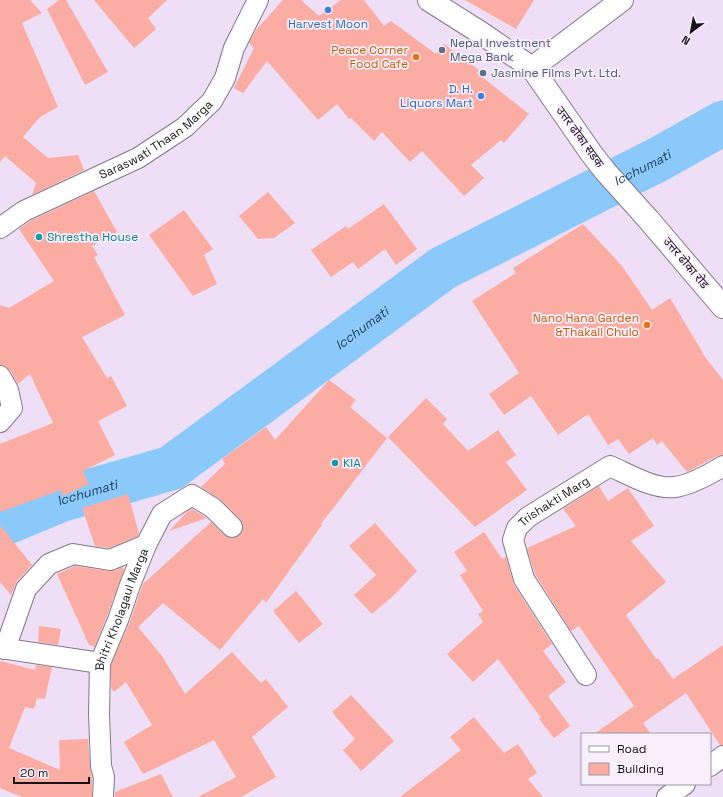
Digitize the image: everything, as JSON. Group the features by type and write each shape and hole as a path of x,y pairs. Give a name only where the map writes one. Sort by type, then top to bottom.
{"main road":[{"path":"429,0 532,68 622,0"},
{"name":"उत्तर ढोका सडक","path":"532,68 591,153 648,219"},
{"name":"उत्तर ढोका रोड","path":"648,219 723,307"}],"street":[{"name":"Saraswati Thaan Marga","path":"0,228 24,211 138,158 185,127 212,101 225,78 234,48 258,0"},
{"path":"0,376 8,390 12,408 0,422"},
{"name":"Trishakti Marg","path":"586,675 524,579 513,540 518,528 528,517 610,466 646,482 660,486 674,487 705,477 723,466"},
{"name":"Bhitri Kholagaul Marga","path":"103,797 104,777 101,766 99,714 100,663 118,620 146,544 162,514 192,495 213,508 232,527"},
{"path":"100,663 2,648 26,589 49,564 73,554 110,560 146,544"},
{"path":"711,765 723,756"},
{"path":"666,797 683,785"}],"building":[{"path":"0,0 30,0 42,13 22,23 58,107 40,117 23,137 48,158 78,155 84,170 32,195 36,183 5,156 0,162"},
{"path":"59,0 66,0 108,72 85,85 47,9"},
{"path":"94,0 167,0 148,18 156,29 134,48"},
{"path":"283,0 301,0 319,16 341,0 364,0 384,26 391,21 436,54 444,44 479,70 477,73 529,114 504,143 501,140 471,165 484,178 464,196 422,151 410,162 382,132 374,141 351,118 349,119 337,104 318,120 267,61 243,93 234,88 254,48 249,43 256,30"},
{"path":"465,0 534,0 516,29"},
{"path":"94,191 117,232 92,246 98,255 94,257 125,315 82,337 107,378 111,376 127,406 98,421 115,455 83,471 89,484 63,496 61,490 0,512 0,444 53,423 30,374 18,384 10,370 5,366 0,365 0,305 9,308 54,281 19,229 30,221"},
{"path":"268,192 295,223 274,238 258,239 239,216"},
{"path":"384,204 417,249 396,265 385,249 358,269 353,262 331,277 311,250 346,226 348,229"},
{"path":"184,210 213,249 204,255 217,284 193,296 149,235"},
{"path":"583,224 622,266 652,310 670,298 702,353 723,380 723,455 717,456 687,472 662,441 657,445 653,438 629,454 618,439 608,445 588,414 558,435 531,396 504,415 489,394 519,373 472,301 516,273 513,268"},
{"path":"329,380 356,400 350,407 387,438 321,524 322,525 266,603 263,599 220,650 163,603 138,627 162,656 185,694 232,652 261,683 266,679 288,707 252,737 276,777 241,797 198,797 236,777 214,740 143,774 124,742 152,725 126,682 114,692 111,688 111,665 129,624 143,584 211,522 229,538 235,538 240,535 243,530 243,524 240,519 221,500 201,487 225,464 222,459 266,427 275,440"},
{"path":"426,398 447,419 443,424 468,451 498,430 516,455 506,462 527,490 475,527 388,437"},
{"path":"599,486 608,501 628,488 654,526 631,541 666,582 626,615 656,659 658,658 673,679 723,645 723,745 720,745 686,693 643,723 650,733 595,733 634,706 579,626 571,631 535,574 527,548 576,526 563,509"},
{"path":"128,494 139,533 138,536 109,548 95,546 82,508"},
{"path":"192,509 207,518 169,531 188,511"},
{"path":"375,523 417,571 394,595 372,614 354,595 376,575 349,546"},
{"path":"0,525 32,565 17,581 11,595 0,582"},
{"path":"484,532 502,559 506,557 514,585 552,644 543,651 566,682 548,696 570,726 554,738 539,719 541,718 498,659 473,682 447,654 483,622 478,614 483,611 460,575 467,571 454,552"},
{"path":"75,566 108,571 114,571 122,567 124,570 94,648 93,646 89,645 57,574"},
{"path":"296,591 323,624 299,643 273,611"},
{"path":"39,626 61,629 58,645 38,642"},
{"path":"0,661 35,670 36,665 52,667 45,699 37,698 34,709 25,707 9,748 60,770 59,740 88,739 92,778 92,797 22,797 0,788"},
{"path":"351,695 394,741 361,771 343,750 355,739 332,712"},
{"path":"474,717 504,753 518,744 537,773 528,779 543,797 400,797 461,750 450,737"},
{"path":"161,774 173,797 115,797 115,792"}],"waterway":[{"name":"Icchumati","path":"0,525 60,500 171,468 443,268 659,159 723,123"}],"place":[{"name":"Harvest Moon","path":"328,10"},
{"name":"Nepal Investment Mega Bank","path":"442,50"},
{"name":"Peace Corner Food Cafe","path":"416,57"},
{"name":"Jasmine Films Pvt. Ltd.","path":"483,73"},
{"name":"D. H. Liquors Mart","path":"481,96"},
{"name":"Shrestha House","path":"39,237"},
{"name":"Nano Hana Garden &Thakali Chulo","path":"647,325"},
{"name":"KIA","path":"335,463"}]}
